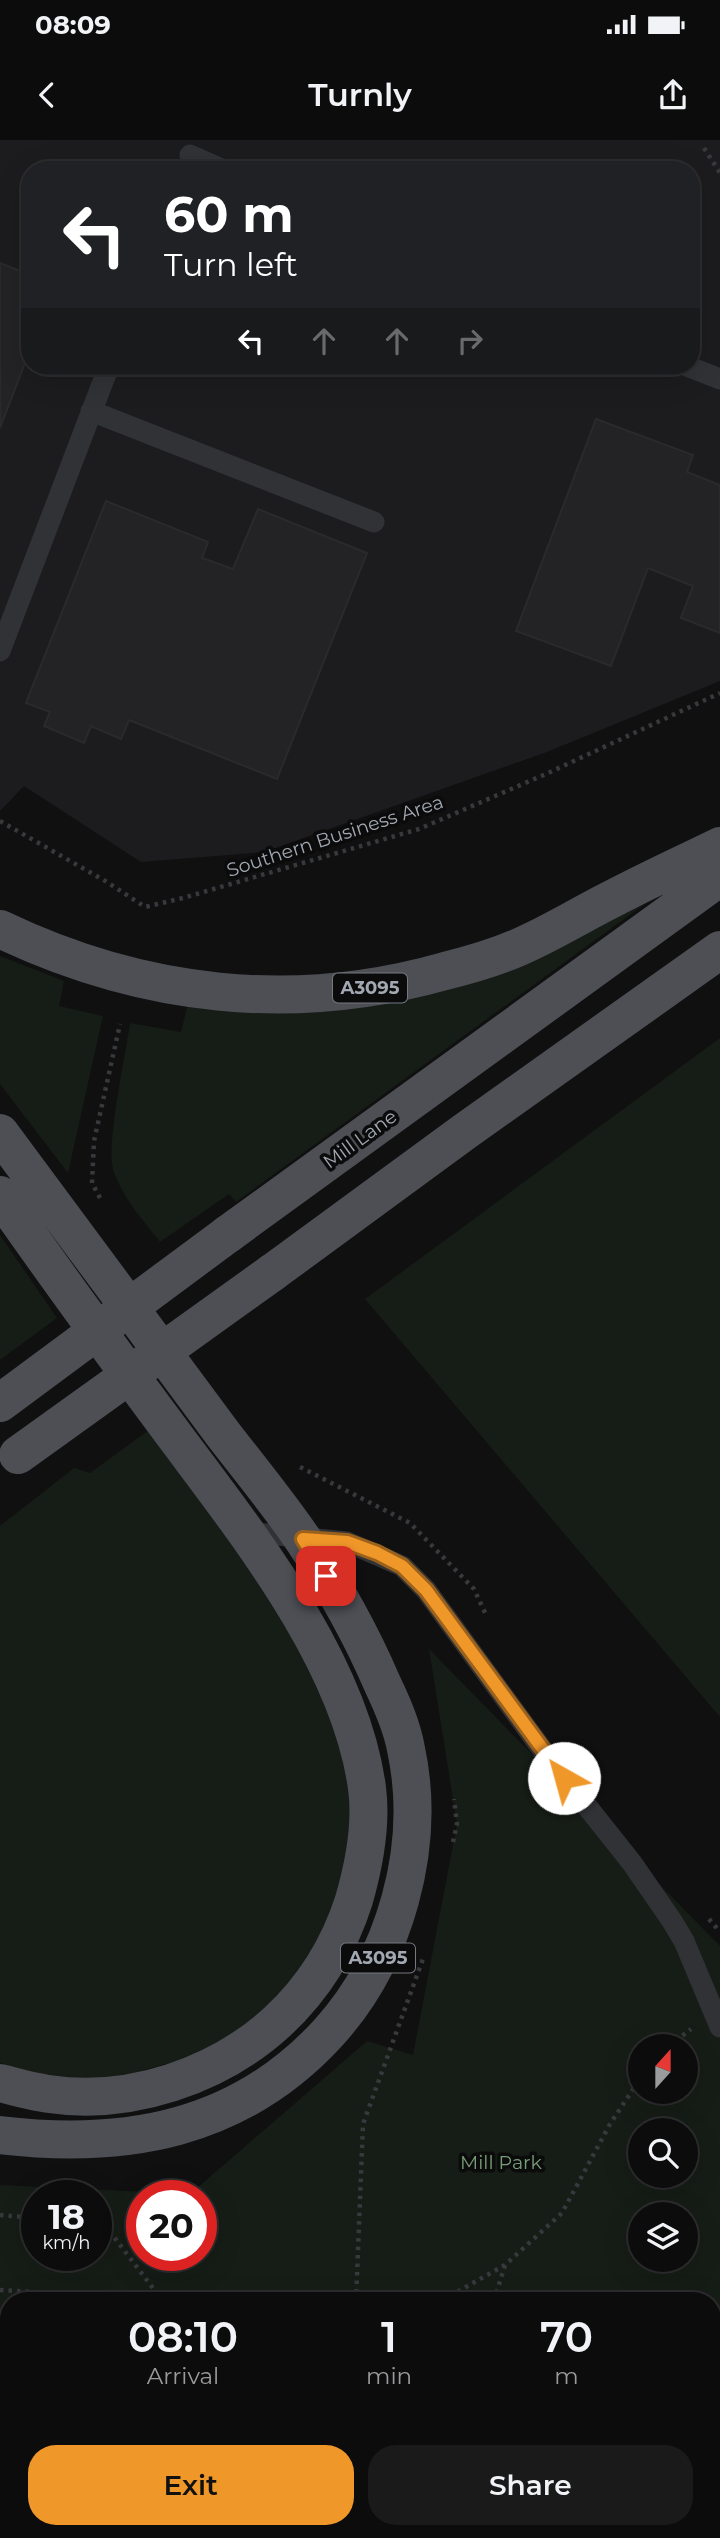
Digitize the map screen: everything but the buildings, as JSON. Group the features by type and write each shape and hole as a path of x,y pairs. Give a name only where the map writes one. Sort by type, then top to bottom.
{"main road":[{"name":"A3095","path":"0,929 82,963 176,987 277,995 346,992 399,984 465,966 529,943 720,846"},
{"name":"Mill Lane","path":"0,1403 720,877"},
{"path":"9,1462 720,950"},
{"name":"A3095","path":"0,1133 303,1539 370,1654 394,1710 406,1749 412,1791 407,1869 382,1950 366,1982 345,2014 296,2064 271,2084 208,2117 177,2128 138,2136 41,2140 0,2136"},
{"name":"A3095","path":"0,1195 246,1532 332,1672 350,1714 360,1749 367,1790 365,1853 355,1895 339,1938 311,1987 257,2040 221,2062 150,2089 120,2095 52,2095 0,2083"}],"lane":[{"path":"190,155 204,161"},
{"path":"700,371 720,379"},
{"path":"0,651 105,375"},
{"path":"91,411 374,522"},
{"path":"246,1532 347,1542 402,1566 426,1590 547,1756 632,1863 672,1921 684,1941 720,2027"}],"path":[{"path":"704,148 720,173"},
{"name":"Southern Business Area","path":"0,821 145,906 183,898 419,829 546,774 720,693"},
{"path":"685,2034 693,2028"},
{"path":"457,2292 505,2265 562,2213 610,2124 628,2097"},
{"path":"0,2215 21,2217"},
{"path":"112,2234 156,2292"},
{"path":"497,2292 505,2265"},
{"path":"0,2290 32,2292"}],"shaded area":[{"path":"0,140 720,140 720,681 547,752 264,852 141,862 24,786 0,811"}],"green space":[{"path":"646,903 236,1202 229,1194 160,1242 121,1189 113,1169 112,1140 130,1023 181,1032 188,1004 251,1009"},
{"path":"0,956 64,981 59,1006 103,1016 68,1173 0,1084"},
{"path":"720,1038 720,1717 365,1299"},
{"path":"0,1235 57,1318 0,1360"},
{"path":"149,1430 280,1609 349,1754 354,1862 308,1973 210,2052 104,2081 31,2073 0,2063 0,1526 74,1468 90,1473"},
{"name":"Mill Park","path":"429,1649 720,1946 720,2292 0,2292 0,2185 21,2186 21,2271 112,2271 112,2190 126,2191 126,2271 217,2271 217,2180 206,2180 367,2041 413,2055 457,1824"}],"route":[{"path":"326,1576 303,1539 347,1542 402,1566 426,1590 564,1778"}]}
